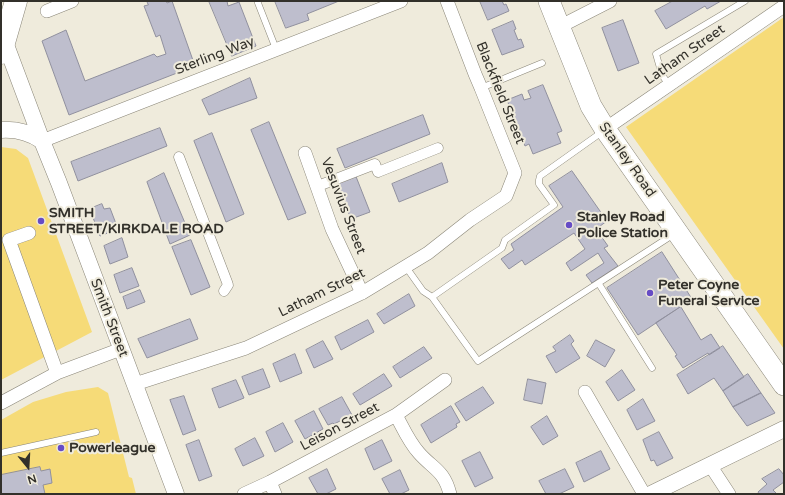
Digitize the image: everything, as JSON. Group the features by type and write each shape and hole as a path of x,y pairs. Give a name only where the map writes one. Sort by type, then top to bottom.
{"highway":[{"path":"2,41 16,1"}],"main road":[{"name":"Stanley Road","path":"549,1 591,106 605,130 784,386"}],"street":[{"path":"47,11 72,1"},
{"name":"Sterling Way","path":"42,141 401,1"},
{"name":"Blackfield Street","path":"447,1 515,173 506,196"},
{"path":"559,27 610,1"},
{"name":"Latham Street","path":"605,130 784,6"},
{"name":"Smith Street","path":"2,41 59,183 176,494"},
{"path":"1,130 10,129 23,132 35,136 42,141"},
{"path":"318,186 375,164 378,172 438,148"},
{"name":"Vesuvius Street","path":"305,153 318,186 332,229 362,292"},
{"path":"179,157 227,282 228,285 224,291"},
{"name":"Latham Street","path":"135,384 246,348 362,292 428,253 470,220 506,196"},
{"path":"29,233 9,240 56,373"},
{"path":"1,403 56,373 121,349"},
{"name":"Leison Street","path":"244,494 270,482 396,415 445,380"},
{"path":"585,392 644,494"},
{"path":"396,415 419,453 444,477 450,494"},
{"path":"651,494 784,429"},
{"path":"710,465 730,494"},
{"path":"270,482 275,494"}],"lane":[{"path":"669,85 662,75 656,54 745,1"},
{"path":"258,3 276,49"},
{"path":"481,88 542,63"},
{"path":"432,297 502,248 505,240 554,205 539,184 540,176 605,130"},
{"path":"406,267 423,290 432,297 478,361 599,284 677,232"},
{"path":"599,284 652,368"},
{"path":"1,453 96,432"}],"shaded area":[{"path":"784,17 784,349 626,127"},
{"path":"1,147 16,149 28,158 92,332 1,380"},
{"name":"Powerleague","path":"98,387 108,393 129,477 132,478 136,494 1,494 1,420 33,402 66,392"}],"building":[{"path":"147,1 166,1 167,3 172,1 195,66 69,115 42,41 66,30 85,81 154,54 157,57 166,54 160,35 156,37 144,6 148,5"},
{"path":"209,1 227,1 228,6 239,2 256,46 232,56"},
{"path":"275,1 339,1 307,14 309,20 286,28"},
{"path":"480,1 502,1 504,5 506,4 509,11 488,20"},
{"path":"673,1 721,1 707,9 705,6 666,29 655,11"},
{"path":"623,20 639,63 618,71 602,28"},
{"path":"513,21 516,29 514,30 518,40 521,39 524,47 502,55 492,30"},
{"path":"250,78 257,98 209,115 202,100"},
{"path":"543,85 562,131 557,133 561,143 533,154 529,144 525,146 507,100 522,94 524,100 531,98 528,91"},
{"path":"423,115 430,134 345,168 337,149"},
{"path":"269,122 306,213 288,220 251,130"},
{"path":"160,128 167,146 78,181 71,162"},
{"path":"212,133 244,214 226,222 194,141"},
{"path":"442,163 448,182 399,202 392,184"},
{"name":"Stanley Road Police Station","path":"572,171 607,221 596,229 608,246 604,248 618,266 592,283 586,275 604,263 598,253 571,271 566,263 585,249 574,233 525,265 522,260 509,269 501,259 514,250 511,244 563,207 549,186"},
{"path":"164,173 190,235 170,244 147,182"},
{"path":"355,174 370,212 351,219 337,183"},
{"path":"102,204 104,209 110,208 118,229 100,236 92,215 94,214 92,208"},
{"path":"122,238 128,257 110,264 104,246"},
{"path":"191,240 210,287 191,295 172,247"},
{"name":"Peter Coyne Funeral Service","path":"662,252 692,299 638,335 607,288"},
{"path":"132,268 139,286 120,293 114,275"},
{"path":"140,290 145,302 127,309 123,297"},
{"path":"409,294 415,306 384,324 377,314"},
{"path":"681,307 701,340 711,334 720,348 709,355 708,353 683,368 675,356 677,355 656,323"},
{"path":"190,319 198,339 147,358 138,339"},
{"path":"368,320 374,332 341,350 335,337"},
{"path":"570,335 574,341 571,344 580,358 556,373 546,356 556,351 553,347"},
{"path":"596,340 615,350 605,367 587,356"},
{"path":"323,341 333,359 314,368 306,350"},
{"path":"723,346 744,377 723,391 714,378 688,394 677,375"},
{"path":"424,347 432,358 400,378 393,367"},
{"path":"295,354 302,373 280,382 273,364"},
{"path":"263,369 270,387 249,395 242,377"},
{"path":"622,370 635,390 618,401 606,382"},
{"path":"384,374 392,386 360,405 353,394"},
{"path":"748,374 761,393 733,407 723,391"},
{"path":"528,379 546,383 542,404 524,400"},
{"path":"236,380 244,398 219,408 212,389"},
{"path":"483,387 494,403 466,421 455,404"},
{"path":"761,393 775,413 747,426 733,407"},
{"path":"184,396 196,430 183,435 170,400"},
{"path":"342,397 352,415 334,424 328,425 319,409"},
{"path":"643,399 655,421 637,430 627,410"},
{"path":"451,406 460,422 456,424 457,427 431,443 421,425"},
{"path":"314,411 323,429 305,439 295,421"},
{"path":"547,416 558,436 543,445 531,427"},
{"path":"283,423 293,442 275,452 266,432"},
{"path":"659,432 673,458 657,466 654,460 651,461 643,440"},
{"path":"255,438 264,456 243,466 235,449"},
{"path":"199,440 212,476 199,481 186,445"},
{"path":"382,440 392,461 374,470 365,449"},
{"path":"601,451 610,469 584,482 576,463"},
{"path":"480,452 493,478 475,487 462,461"},
{"path":"40,467 41,471 50,469 52,483 43,485 45,494 1,494 1,475"},
{"path":"327,469 336,489 326,494 318,494 309,478"},
{"path":"565,469 574,487 559,494 546,494 539,481"},
{"path":"779,469 784,475 784,482 773,490 777,494 759,494 758,492 767,484 762,479"},
{"path":"400,470 409,490 401,494 390,494 382,479"}],"place":[{"name":"SMITH STREET/KIRKDALE ROAD","path":"41,221"},
{"name":"Stanley Road Police Station","path":"569,225"},
{"name":"Peter Coyne Funeral Service","path":"650,293"},
{"name":"Powerleague","path":"61,448"}]}
